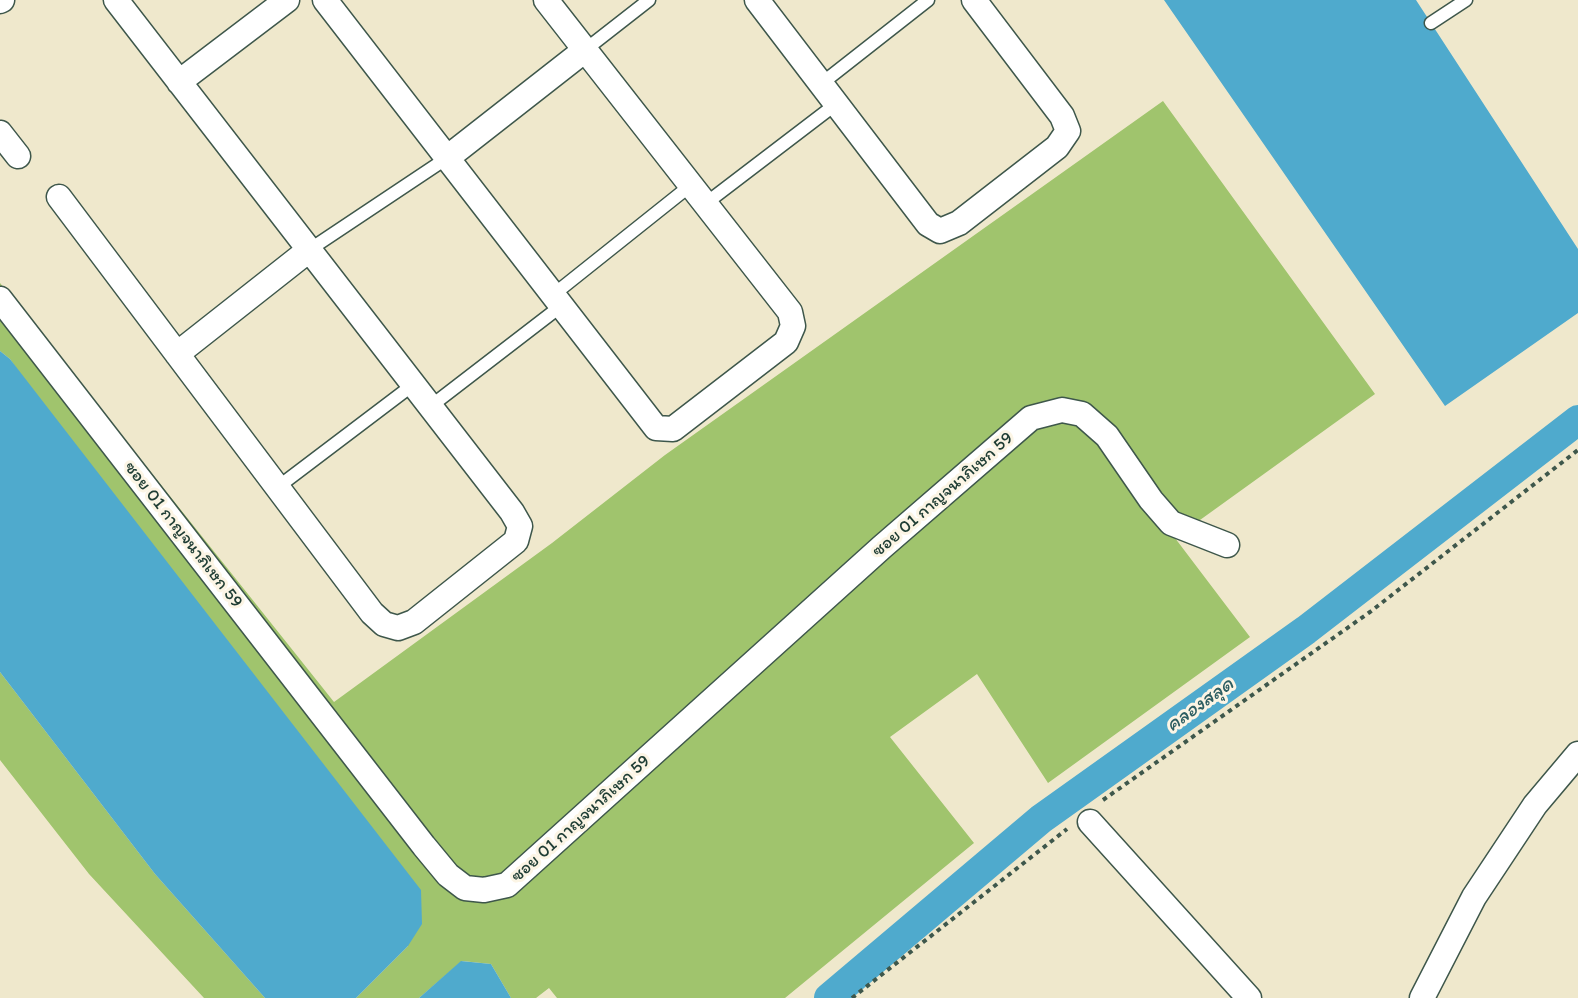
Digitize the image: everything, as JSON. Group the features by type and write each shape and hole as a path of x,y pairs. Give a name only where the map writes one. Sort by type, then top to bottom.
{"street":[{"path":"59,197 372,612 384,624 398,628 414,622 516,541 520,526 512,512 116,0"},
{"path":"179,82 287,0"},
{"path":"324,0 656,428 673,429 786,342 793,326 790,312 546,0"},
{"path":"756,0 928,224 940,231 959,223 1057,147 1068,131 1062,116 974,0"},
{"path":"447,158 585,50"},
{"path":"0,133 18,156"},
{"path":"177,354 309,250"},
{"name":"ซอย 01 กาญจนาภิเษก 59","path":"0,299 423,846 448,875 465,888 484,890 507,885 882,547 1031,418 1062,410 1082,414 1107,436 1171,523 1227,544"},
{"path":"1422,998 1474,897 1535,805 1578,754"},
{"path":"1087,817 1249,998"}],"lane":[{"path":"585,50 649,0"},
{"path":"821,84 928,0"},
{"path":"1431,23 1466,0"},
{"path":"705,204 836,104"},
{"path":"309,250 447,158"},
{"path":"431,406 691,185"},
{"path":"278,487 414,384"}],"path":[{"path":"852,998 1087,817 1370,612 1578,450"}],"green space":[{"path":"1163,101 1375,394 1175,538 1250,637 1048,783 977,674 890,737 974,843 785,998 557,998 549,988 536,998 511,998 491,964 462,961 419,998 356,998 408,946 10,359 0,351 0,283 334,702 552,543 665,455"},
{"path":"0,672 155,874 265,998 204,998 89,874 0,760"}],"water":[{"path":"1164,0 1416,0 1578,249 1578,313 1445,406"},
{"path":"0,351 10,359 421,890 422,924 408,946 356,998 265,998 155,874 0,672"},
{"path":"461,961 491,964 511,998 419,998"}],"waterway":[{"name":"คลองสลุด","path":"829,998 1041,819 1306,630 1578,420"}]}
